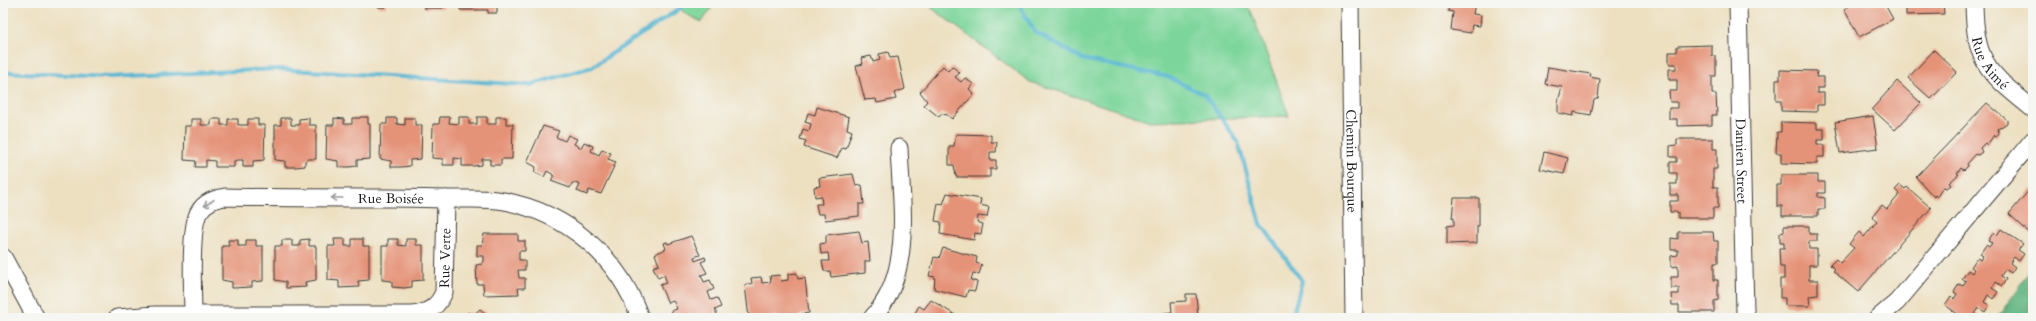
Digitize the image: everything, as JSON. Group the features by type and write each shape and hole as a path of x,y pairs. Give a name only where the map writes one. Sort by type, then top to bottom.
{"street":[{"name":"Chemin Bourque","path":"1350,3 1354,318"},
{"name":"Damien Street","path":"1738,3 1746,318"},
{"name":"Rue Aimé","path":"1974,3 1975,32 1982,58 1997,79 2033,109"},
{"path":"1878,318 1897,302 2033,140"},
{"path":"872,318 893,286 901,256 899,148"},
{"name":"Rue Boisée","path":"193,315 194,228 199,212 209,202 225,197 503,201 538,211 566,225 592,245 614,268 640,318"},
{"name":"Rue Verte","path":"117,318 193,315 413,315 430,311 441,300 444,292 446,199"},
{"path":"3,257 36,318"}],"green space":[{"path":"677,3 715,3 702,22 684,13"},
{"path":"925,3 1245,3 1251,11 1289,116 1150,121 1030,82"},
{"path":"2033,268 2033,318 1997,318"}],"building":[{"path":"378,3 386,3 386,7 378,7"},
{"path":"424,3 443,3 443,8 424,8"},
{"path":"460,3 497,3 497,13 488,13 488,10 460,10"},
{"path":"1449,3 1475,3 1473,14 1481,15 1480,26 1472,25 1471,33 1451,30 1453,12 1448,11"},
{"path":"1855,3 1884,3 1893,19 1859,37 1844,9"},
{"path":"1906,3 1943,3 1944,14 1906,15"},
{"path":"1712,45 1712,56 1716,56 1716,76 1712,76 1712,94 1716,94 1717,115 1712,115 1712,125 1677,126 1677,119 1669,119 1669,108 1677,108 1677,102 1670,102 1669,91 1677,91 1677,80 1669,80 1669,69 1676,69 1676,64 1669,64 1669,52 1677,52 1677,46"},
{"path":"1934,50 1957,72 1931,99 1908,78"},
{"path":"888,52 890,58 898,57 905,89 894,93 896,99 877,103 876,99 865,100 856,66 863,64 861,58 871,56 873,62 880,60 879,54"},
{"path":"943,66 948,71 952,66 960,73 955,77 961,82 965,78 973,84 969,89 974,94 952,119 946,114 945,115 942,113 939,117 924,105 927,101 920,92"},
{"path":"1548,67 1591,74 1590,77 1600,79 1598,98 1594,100 1591,115 1574,112 1573,116 1558,113 1558,102 1562,87 1545,84"},
{"path":"1780,70 1817,71 1816,77 1824,77 1824,88 1817,88 1817,93 1824,93 1824,105 1817,105 1817,112 1781,111 1781,101 1776,101 1776,80 1780,80"},
{"path":"1897,81 1921,103 1895,130 1872,109"},
{"path":"1987,103 2007,120 2007,123 1998,129 1999,133 1996,137 1994,135 1987,145 1985,143 1980,148 1982,152 1978,155 1976,154 1964,170 1961,168 1957,173 1959,174 1949,183 1951,185 1947,188 1943,187 1937,197 1935,195 1934,197 1916,177"},
{"path":"817,107 849,117 847,129 852,131 846,149 842,148 837,158 804,147 806,141 800,139 803,129 809,131 811,124 805,122 808,113 815,115"},
{"path":"1873,116 1878,148 1840,153 1835,122"},
{"path":"368,117 368,124 370,124 370,159 357,160 357,166 338,167 338,161 326,159 327,125 334,125 334,118 344,119 344,124 352,124 352,118"},
{"path":"440,117 450,117 449,123 459,124 459,117 469,117 469,124 477,124 477,117 487,117 487,124 496,124 496,117 506,117 506,124 513,124 512,159 501,159 501,165 490,165 490,159 482,159 482,165 462,166 462,159 454,158 454,165 443,165 443,159 432,158 433,124 439,124"},
{"path":"281,118 291,118 291,125 299,125 299,119 309,118 309,125 316,125 316,159 308,159 305,161 305,166 296,167 285,167 285,161 275,160 275,125 281,125"},
{"path":"387,118 397,118 397,124 405,125 405,118 415,118 415,125 422,125 421,159 410,160 410,166 391,167 391,161 380,159 381,124 387,124"},
{"path":"191,119 201,119 201,125 211,125 211,119 221,119 221,125 228,125 228,119 238,119 238,125 248,125 248,119 258,119 258,125 265,125 264,160 253,161 253,167 243,167 243,160 238,160 234,161 234,167 215,167 215,161 206,160 206,167 195,167 196,161 184,160 185,126 191,126"},
{"path":"1781,122 1817,123 1817,129 1824,129 1824,140 1817,140 1817,145 1824,145 1824,157 1817,157 1817,164 1781,163 1781,153 1776,153 1777,132 1781,132"},
{"path":"543,126 559,131 556,137 565,141 568,135 577,139 574,144 581,148 584,142 593,146 591,151 599,155 602,149 611,153 608,159 616,162 601,194 589,190 587,195 577,191 580,185 572,183 570,188 551,181 554,175 547,171 544,177 534,172 536,167 527,162"},
{"path":"956,134 991,135 991,142 997,142 996,152 990,152 990,160 996,160 996,169 990,169 990,177 956,177 954,165 949,165 949,146 954,146"},
{"path":"1677,139 1713,139 1713,149 1717,149 1717,169 1713,169 1713,187 1718,187 1718,208 1713,208 1713,218 1678,218 1678,212 1670,212 1670,201 1678,201 1678,195 1670,195 1670,184 1677,184 1677,173 1670,173 1670,162 1677,162 1677,157 1670,157 1670,146 1677,145"},
{"path":"1544,152 1568,158 1564,174 1540,169"},
{"path":"853,174 856,186 862,185 864,204 859,204 859,216 825,220 824,214 818,214 816,204 822,204 821,196 815,197 814,187 820,186 819,178"},
{"path":"1781,175 1818,175 1818,182 1825,182 1825,193 1818,193 1818,197 1825,198 1825,209 1818,209 1818,216 1782,216 1782,206 1777,206 1777,185 1781,185"},
{"path":"1900,185 1905,189 1907,187 1931,208 1858,292 1833,271 1835,269 1830,265 1836,259 1840,263 1854,248 1849,244 1859,232 1864,237 1877,221 1872,217 1882,205 1887,209 1900,194 1895,190"},
{"path":"2033,188 2033,236 2009,214 2030,189"},
{"path":"947,193 981,199 980,205 989,207 987,217 978,216 977,222 983,224 981,234 975,233 974,240 940,234 941,222 935,221 938,203 943,204"},
{"path":"1454,198 1479,198 1479,226 1477,226 1477,243 1447,244 1447,226 1454,225 1454,218 1452,218"},
{"path":"1784,226 1809,226 1809,234 1817,234 1817,241 1809,241 1809,249 1817,249 1817,265 1809,265 1809,280 1818,280 1818,295 1809,296 1810,306 1787,306 1785,305 1785,298 1780,298 1780,279 1784,279 1784,267 1780,267 1779,248 1784,248 1784,243 1780,243 1780,233 1784,232"},
{"path":"2001,229 2023,244 2018,250 2024,254 2019,261 2014,257 2010,263 2015,267 2011,273 2005,269 2001,276 2006,279 2002,286 1996,282 1992,288 1998,292 1993,299 1988,295 1984,302 1989,305 1985,312 1979,308 1975,314 1981,318 1963,318 1945,305 1951,296 1954,299 1957,294 1954,292 1959,284 1963,286 1966,281 1962,279 1968,270 1972,273 1974,269 1971,267 1977,258 1980,260 1983,256 1980,254 1986,245 1989,247 1992,243 1988,241 1994,232 1997,235"},
{"path":"859,231 862,243 868,242 870,261 865,261 865,273 831,277 830,271 824,271 822,261 829,261 828,253 821,254 820,244 826,243 826,235"},
{"path":"1678,232 1713,232 1714,241 1718,241 1718,263 1714,263 1714,280 1718,280 1718,300 1714,301 1714,312 1679,312 1679,305 1672,305 1671,294 1679,294 1679,288 1671,288 1671,277 1678,277 1678,266 1671,267 1671,256 1678,255 1678,250 1671,250 1671,238 1678,239"},
{"path":"484,234 518,234 518,241 525,241 525,251 519,251 519,260 525,260 525,270 518,270 519,278 525,278 525,288 518,288 519,294 484,295 483,284 477,284 476,265 482,264 484,261 484,256 477,256 477,245 482,245"},
{"path":"691,236 700,255 694,257 695,261 705,257 706,260 701,262 707,273 701,275 704,282 710,280 714,289 708,292 711,300 717,298 721,307 715,310 718,317 715,318 674,318 671,311 677,309 675,304 673,301 668,303 660,285 666,283 664,275 658,278 653,267 659,265 655,254 666,249 664,243 667,242 668,244"},
{"path":"309,239 309,246 316,246 316,280 305,282 306,287 286,288 286,282 275,280 275,246 282,246 282,240 292,240 292,246 300,246 300,240"},
{"path":"334,239 345,239 345,246 352,246 352,239 363,239 363,246 369,246 369,280 358,281 359,287 339,288 339,281 328,280 328,246 335,246"},
{"path":"388,239 398,239 398,245 406,246 406,239 416,239 416,245 423,245 423,280 412,281 412,287 404,288 392,287 392,281 382,280 382,246 388,246"},
{"path":"228,240 238,240 238,246 246,246 246,240 256,240 256,246 263,246 263,281 252,282 252,287 232,288 232,282 222,280 222,246 229,246"},
{"path":"943,248 977,257 976,263 982,265 979,274 973,273 971,280 977,282 975,291 968,290 966,297 934,289 935,277 929,276 934,257 939,258"},
{"path":"797,273 798,279 805,278 809,313 802,314 799,318 779,318 775,316 770,318 749,318 745,285 752,284 751,278 761,277 762,283 771,282 770,276 780,275 781,281 788,280 788,274"},
{"path":"1186,294 1196,294 1198,318 1164,318 1164,313 1172,312 1171,302 1186,301"},
{"path":"931,300 960,318 912,318 919,306 924,309"},
{"path":"480,309 491,318 463,318 468,312 472,316"}],"waterway":[{"path":"3,72 109,77 277,69 529,85 592,67 688,3"},
{"path":"1018,3 1035,32 1082,59 1168,77 1205,95 1238,142 1261,224 1302,281 1292,318"}]}
